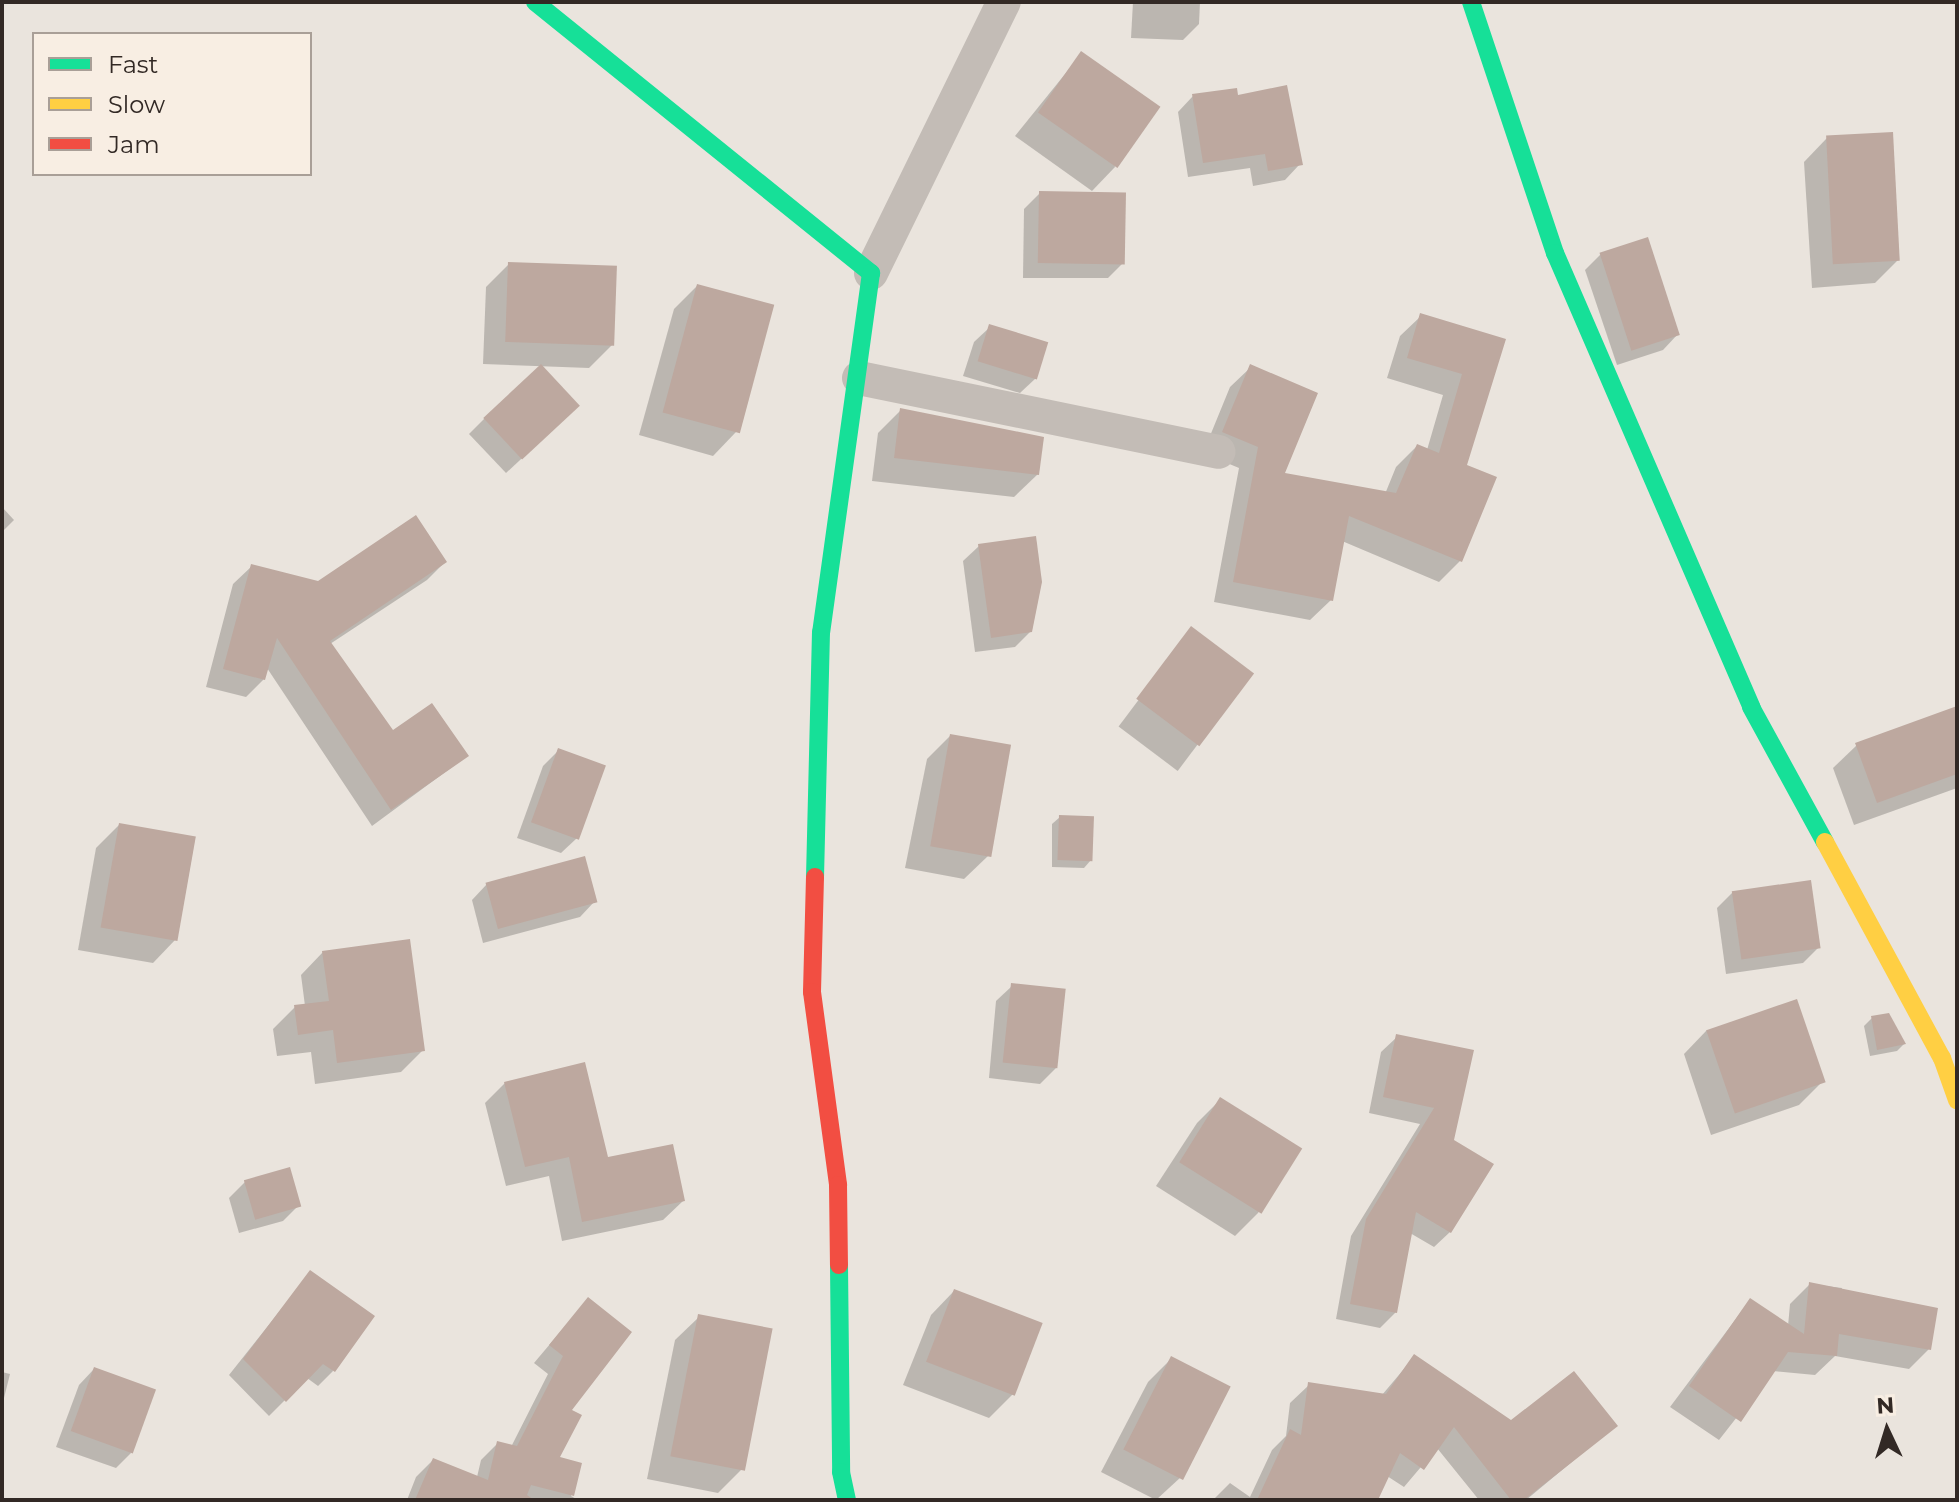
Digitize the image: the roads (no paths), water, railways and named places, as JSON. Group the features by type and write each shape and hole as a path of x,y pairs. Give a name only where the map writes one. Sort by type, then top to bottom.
{"street":[{"path":"535,2 871,273"},
{"path":"847,1500 841,1472 838,1185 812,992 821,632 859,378 871,273 1004,2"},
{"path":"1471,2 1555,253 1751,707 1942,1058 1957,1100"},
{"path":"859,378 1218,452"}]}
